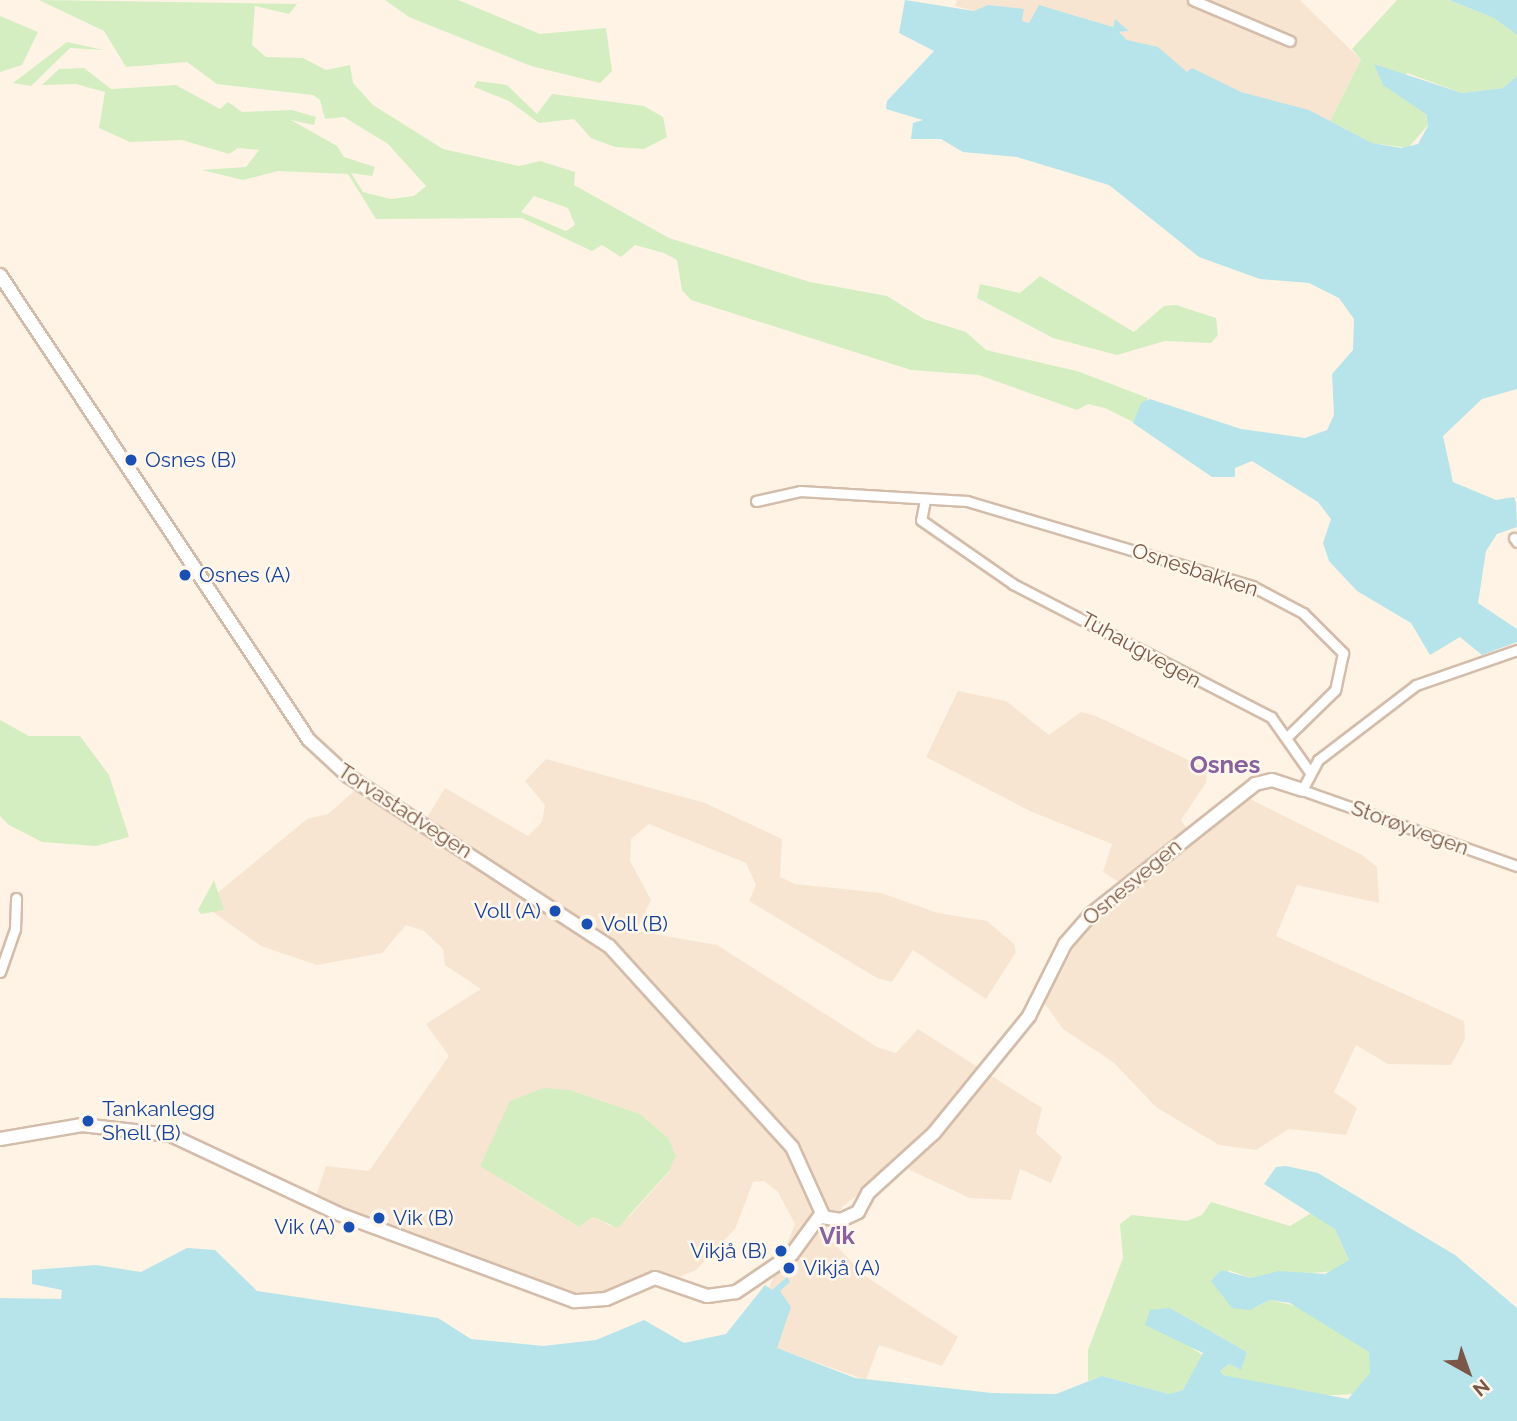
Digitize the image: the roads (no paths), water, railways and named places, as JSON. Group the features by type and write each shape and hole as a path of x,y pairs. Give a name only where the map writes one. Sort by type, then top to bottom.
{"main road":[{"name":"Torvastadvegen","path":"0,275 315,746 367,789 609,946 792,1147 817,1191 822,1217"},
{"name":"Osnesvegen","path":"822,1217 841,1220 858,1212 868,1194 933,1133 1030,1016 1065,944 1090,915 1255,784 1272,780 1302,790"},
{"path":"0,1139 82,1125 170,1135 339,1214 574,1301 606,1299 655,1278 707,1296 736,1292 792,1254 822,1217"}],"street":[{"path":"1193,0 1290,41"},
{"name":"Osnesbakken","path":"756,501 800,491 967,501 1252,586 1303,613 1336,643 1343,666 1335,690 1287,737"},
{"name":"Tuhaugvegen","path":"925,500 922,520 1033,596 1093,619 1271,717 1309,771"},
{"path":"1302,790 1309,771 1416,685 1517,650"},
{"name":"Storøyvegen","path":"1302,790 1517,866"},
{"path":"0,972 15,929 16,898"}],"water":[{"path":"905,0 974,11 988,5 1024,9 1022,21 1029,23 1039,5 1113,27 1115,19 1129,31 1119,32 1127,40 1158,47 1187,72 1192,68 1241,92 1309,110 1372,143 1401,148 1418,144 1428,126 1426,114 1383,85 1374,64 1462,93 1503,88 1517,76 1517,389 1482,399 1443,436 1453,482 1496,500 1514,497 1517,527 1497,534 1486,551 1478,603 1517,629 1517,642 1482,655 1460,637 1430,655 1411,623 1357,591 1329,561 1323,543 1331,519 1318,502 1252,461 1235,468 1235,477 1212,477 1133,423 1141,403 1150,399 1241,429 1305,438 1327,430 1334,415 1332,374 1353,350 1354,319 1339,298 1309,283 1260,279 1199,257 1109,185 1017,157 963,152 941,139 911,139 913,123 923,120 886,109 887,101 934,51 899,33"},
{"path":"1449,0 1517,0 1517,35 1494,18"},
{"path":"1286,1166 1318,1173 1455,1255 1517,1308 1517,1421 0,1421 0,1298 61,1299 62,1290 32,1284 32,1270 96,1265 141,1272 187,1248 215,1250 257,1291 438,1318 471,1339 543,1346 596,1340 644,1320 684,1343 726,1334 765,1285 772,1290 787,1277 790,1282 780,1291 791,1307 777,1348 855,1378 992,1393 1056,1394 1102,1376 1169,1394 1183,1390 1203,1353 1145,1325 1150,1310 1170,1308 1247,1352 1241,1370 1229,1364 1220,1371 1223,1375 1348,1399 1370,1373 1369,1352 1290,1303 1270,1300 1250,1310 1232,1308 1211,1281 1221,1270 1251,1278 1279,1271 1325,1274 1349,1260 1335,1229 1264,1184 1276,1167"}],"place":[{"name":"Osnes (B)","path":"131,460"},
{"name":"Osnes (A)","path":"185,575"},
{"name":"Voll (A)","path":"555,911"},
{"name":"Voll (B)","path":"587,924"},
{"name":"Tankanlegg Shell (B)","path":"88,1121"},
{"name":"Vik (B)","path":"379,1218"},
{"name":"Vik (A)","path":"349,1227"},
{"name":"Vikjå (B)","path":"781,1251"},
{"name":"Vikjå (A)","path":"789,1268"}],"district":[{"name":"Osnes","path":"1225,765"},
{"name":"Vik","path":"837,1236"}]}
